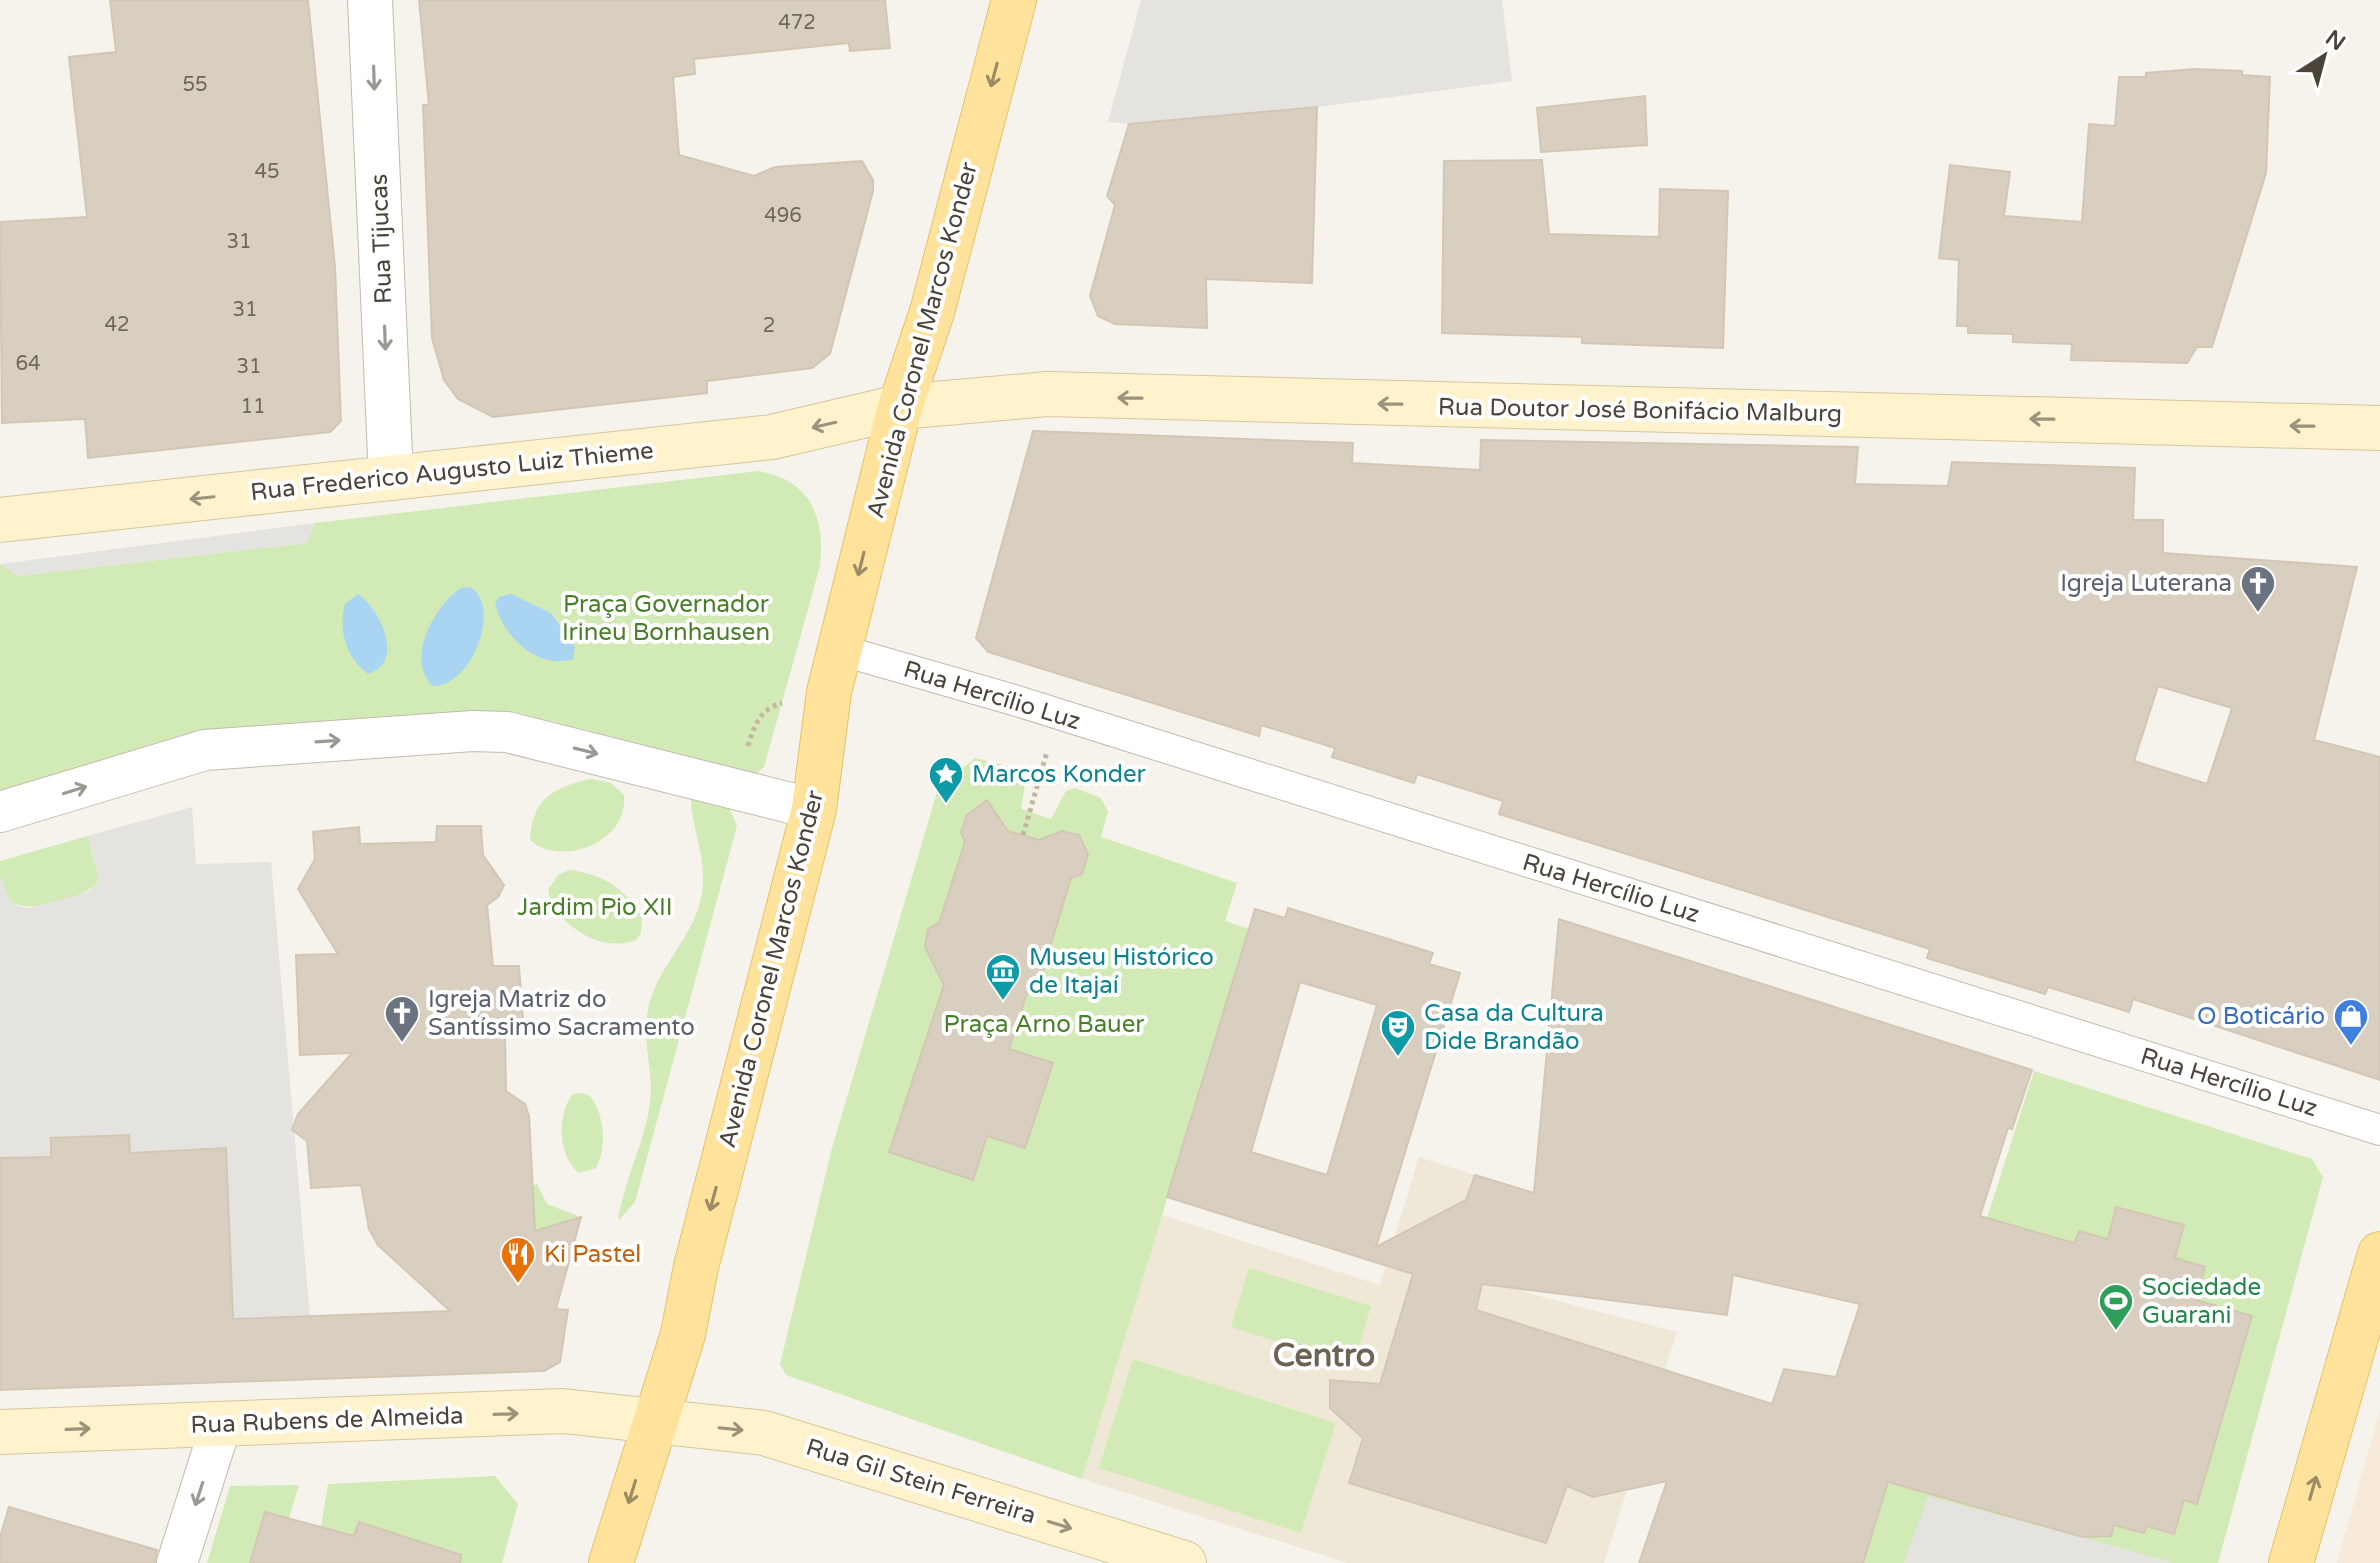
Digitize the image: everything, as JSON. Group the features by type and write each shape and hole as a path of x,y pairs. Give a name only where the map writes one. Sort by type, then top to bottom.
{"main road":[{"name":"Avenida Coronel Marcos Konder","path":"611,1563 653,1420 683,1334 696,1267 814,809 829,692 900,407 932,312 1014,0"},
{"name":"Rua Doutor José Bonifácio Malburg","path":"900,407 1047,394 2380,428"},
{"name":"Rua Frederico Augusto Luiz Thieme","path":"0,520 772,437 900,407"},
{"path":"2291,1563 2380,1254"},
{"name":"Rua Rubens de Almeida","path":"0,1432 563,1411 653,1420"},
{"name":"Rua Gil Stein Ferreira","path":"653,1420 764,1433 1184,1563"}],"street":[{"name":"Rua Tijucas","path":"370,0 391,478"},
{"name":"Rua Hercílio Luz","path":"840,650 1014,700 2380,1130"},
{"path":"0,812 205,750 473,731 507,732 814,809"},
{"path":"177,1563 221,1425"}],"path":[{"path":"1023,835 1048,747"}],"shaded area":[{"path":"1141,0 1502,0 1512,81 1317,107 1129,124 1108,122"},
{"path":"315,523 307,543 18,576 0,564"},
{"path":"192,807 196,864 271,862 310,1317 233,1319 226,1148 130,1153 129,1135 51,1138 51,1157 0,1158 0,877 10,901 29,908 88,892 97,884 98,874 87,836"},
{"path":"1419,1157 1534,1194 1527,1293 1677,1332 1604,1563 1348,1563 1082,1479 1162,1215 1380,1285"},
{"path":"2380,1410 2380,1563 2337,1563"},
{"path":"1928,1496 2176,1563 1904,1563"}],"green space":[{"name":"Praça Governador Irineu Bornhausen","path":"758,471 791,483 802,492 817,517 821,548 820,566 764,767 754,776 523,720 0,796 0,564 18,576 307,543 315,523"},
{"name":"Praça Arno Bauer","path":"975,758 1016,768 1026,780 1021,809 1051,819 1066,791 1075,788 1101,798 1108,812 1101,837 1237,883 1225,921 1249,929 1082,1479 786,1375 780,1364 832,1148 940,782 957,787 963,768"},
{"path":"591,779 611,783 624,795 623,812 616,826 605,837 590,846 558,851 543,848 530,840 535,814 547,797 566,786"},
{"path":"691,790 727,803 737,826 635,1202 618,1221 649,1110 651,1094 646,1022 649,1007 660,978 694,919 702,892 703,866"},
{"path":"87,836 98,874 97,884 67,900 41,906 18,905 10,901 0,877 0,861"},
{"name":"Jardim Pio XII","path":"569,870 602,879 628,898 642,916 641,933 636,940 609,943 595,940 560,915 548,890 558,875"},
{"name":"Sociedade Guarani","path":"2034,1071 2312,1159 2323,1177 2218,1563 1863,1563 1888,1481 1928,1403"},
{"path":"573,1094 590,1096 595,1104 603,1141 596,1168 579,1173 572,1166 563,1146 562,1123"},
{"path":"537,1184 547,1204 581,1217 531,1232 533,1186"},
{"path":"1249,1268 1371,1306 1353,1365 1231,1327"},
{"path":"1133,1359 1336,1423 1301,1533 1099,1468"},
{"path":"495,1476 518,1504 502,1563 445,1563 434,1546 359,1522 354,1536 321,1527 328,1484"},
{"path":"299,1485 289,1518 265,1512 250,1563 207,1563 230,1486"}],"water":[{"path":"463,587 472,588 480,599 484,613 482,630 469,662 458,675 446,683 433,686 425,675 422,662 427,632 443,605"},
{"path":"358,594 374,611 386,636 386,659 379,668 368,674 349,652 343,633 345,604"},
{"path":"511,594 551,613 575,647 573,659 547,660 514,639 495,604 499,597"}],"building":[{"path":"110,0 308,0 335,267 341,421 330,432 88,458 85,419 2,423 0,222 87,217 69,57 116,52"},
{"path":"419,0 885,0 890,48 850,51 849,43 694,59 695,74 673,77 679,155 754,176 775,167 862,161 873,180 873,191 830,354 812,368 707,381 707,393 493,417 458,399 444,380 432,338 423,105 429,105"},
{"path":"2195,69 2242,71 2242,75 2270,77 2266,173 2212,347 2197,347 2187,363 2071,360 2072,344 2013,342 2013,334 1968,333 1968,326 1957,326 1959,260 1939,258 1950,165 2010,172 2004,216 2082,222 2089,124 2115,126 2119,77 2146,77 2146,73"},
{"path":"1645,96 1647,145 1541,152 1537,108"},
{"path":"1317,107 1312,283 1206,279 1207,328 1115,324 1098,316 1090,296 1115,205 1107,196 1129,124"},
{"path":"1542,160 1549,234 1659,237 1660,189 1728,191 1723,348 1582,343 1582,337 1442,333 1444,161"},
{"path":"1033,431 1353,443 1352,463 1480,470 1481,440 1858,447 1855,484 1948,486 1952,462 2135,468 2133,520 2163,520 2163,553 2357,567 2314,740 2380,757 2380,1080 2133,999 2129,1012 2048,987 2045,994 1927,958 1930,949 1499,814 1503,801 1417,774 1414,783 1332,757 1335,748 1261,725 1259,736 988,652 976,638","holes":["2158,686 2232,708 2207,784 2134,761"]},
{"name":"Museu Histórico de Itajaí","path":"987,800 1008,831 1039,840 1062,831 1079,835 1088,854 1082,874 1071,878 1040,980 1032,977 1009,1049 1053,1063 1025,1148 987,1136 973,1180 889,1152 944,985 925,947 928,929 939,923 965,842 961,832 967,815"},
{"path":"437,826 481,826 483,855 504,885 498,897 487,905 493,966 519,966 524,1033 505,1035 506,1091 525,1104 529,1116 535,1231 581,1217 556,1309 568,1310 560,1362 544,1371 0,1390 0,1158 51,1157 51,1138 129,1135 130,1153 226,1148 233,1319 450,1311 378,1245 369,1229 361,1185 311,1188 307,1141 292,1130 298,1114 352,1053 300,1055 296,955 338,954 298,889 315,859 313,832 359,827 360,844 436,842"},
{"path":"1288,908 1433,953 1429,964 1460,973 1376,1247 1466,1200 1475,1175 1534,1193 1559,919 2032,1070 2012,1129 2008,1128 1980,1216 2074,1243 2079,1231 2108,1239 2116,1207 2184,1225 2175,1258 2205,1267 2196,1300 2252,1316 2197,1504 2184,1500 2174,1534 2147,1526 2144,1533 2114,1525 2111,1536 2083,1537 1888,1482 1863,1563 1639,1563 1667,1481 1593,1497 1567,1486 1546,1543 1349,1483 1363,1438 1330,1408 1330,1380 1380,1384 1413,1274 1167,1197 1255,909 1285,918","holes":["1300,982 1377,1005 1327,1175 1251,1152","1733,1275 1860,1304 1836,1377 1784,1369 1772,1404 1476,1310 1482,1284 1727,1315"]},
{"path":"9,1507 157,1550 155,1563 0,1563 0,1537"},
{"path":"265,1512 354,1536 359,1522 461,1555 460,1563 250,1563"}],"place":[{"name":"Igreja Luterana","path":"2258,614"},
{"name":"Marcos Konder","path":"946,805"},
{"name":"Museu Histórico de Itajaí","path":"1003,1002"},
{"name":"Igreja Matriz do Santíssimo Sacramento","path":"402,1044"},
{"name":"O Boticário","path":"2351,1047"},
{"name":"Casa da Cultura Dide Brandão","path":"1398,1058"},
{"name":"Ki Pastel","path":"518,1285"},
{"name":"Sociedade Guarani","path":"2116,1332"}],"district":[{"name":"Centro","path":"1324,1355"}]}
